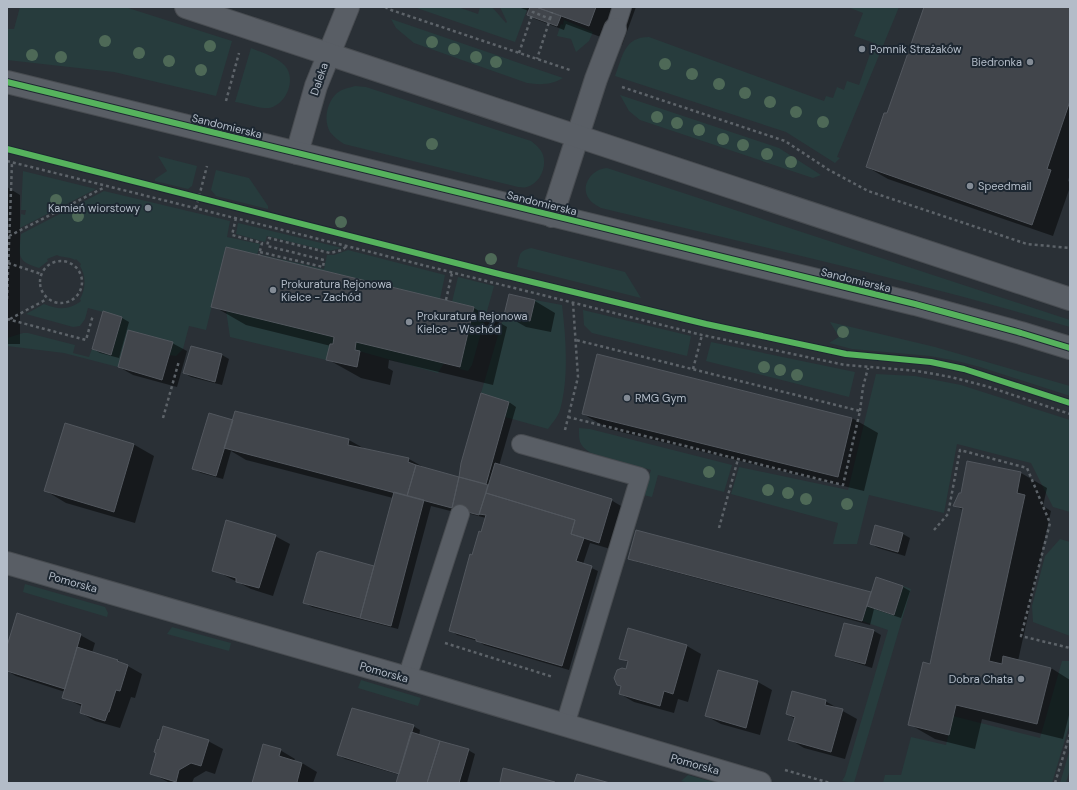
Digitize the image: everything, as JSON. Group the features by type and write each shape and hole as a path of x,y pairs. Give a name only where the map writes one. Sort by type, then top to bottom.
{"street":[{"path":"186,7 1070,299"},
{"name":"Daleka","path":"297,153 316,86 348,7"},
{"path":"552,216 596,79 614,29"},
{"name":"Sandomierska","path":"7,82 914,304 1070,348"},
{"name":"Pomorska","path":"7,564 407,678 760,783"}],"lane":[{"path":"614,29 622,7"},
{"path":"521,444 640,478 565,725"},
{"path":"407,678 460,514"}],"path":[{"path":"385,7 575,72"},
{"path":"520,53 533,12 550,19"},
{"path":"537,59 552,12"},
{"path":"226,101 239,51"},
{"path":"622,87 785,142 828,170 868,191 1027,244 1070,248"},
{"path":"7,161 105,187 196,208 702,335 845,365 916,371 951,377 989,387 1070,414"},
{"path":"7,300 12,163"},
{"path":"196,208 207,166"},
{"path":"9,236 105,187"},
{"path":"191,195 207,199"},
{"path":"236,218 232,235 262,243 260,254 323,267 324,260 267,246 269,238 330,253 342,250 348,246"},
{"path":"62,261 76,267 81,275 81,290 75,299 66,303 55,303 47,299 41,289 40,284 42,274 44,269 52,263 62,261"},
{"path":"8,263 42,274"},
{"path":"446,300 452,273"},
{"path":"8,319 47,299"},
{"path":"559,454 578,377 573,302"},
{"path":"8,319 86,340 92,315"},
{"path":"693,369 702,335"},
{"path":"576,340 860,411"},
{"path":"163,418 179,361"},
{"path":"568,417 843,485 868,368"},
{"path":"934,530 948,514 960,450 1027,468 1050,523 1021,636 1070,648"},
{"path":"719,528 738,459"},
{"path":"1055,783 1070,734"}],"green space":[{"path":"20,7 125,7 232,41 216,96 114,72 7,60 7,29 14,29"},
{"path":"414,7 458,7 478,14 480,7 492,7 506,23 507,22 500,7 528,7 515,42"},
{"path":"848,7 899,7 837,157 840,158 835,163 786,132 615,76 629,44 634,40 649,37 824,101 826,96 833,98 837,87 844,90 847,81 859,85 874,43 854,36 863,13"},
{"path":"391,19 563,78 545,84 527,83 414,43 396,28"},
{"path":"564,20 593,32 589,41 576,52 571,39 557,36"},
{"path":"251,48 267,54 282,63 287,68 290,81 286,95 276,105 269,108 262,108 235,102"},
{"path":"355,86 366,87 531,141 540,149 543,155 544,164 541,174 532,185 518,187 344,144 330,132 327,122 327,111 331,101 337,93"},
{"path":"620,95 779,148 821,175 813,178 640,120 629,111"},
{"path":"158,156 197,166 192,186 188,189 155,181 155,179 167,171"},
{"path":"607,168 1070,320 1070,327 895,279 601,208 588,198 586,186 591,176 595,172"},
{"path":"216,170 249,178 268,206 268,209 216,196 211,190"},
{"path":"23,171 96,189 20,228 21,214 25,215 26,210 21,210"},
{"path":"104,191 230,221 227,237 260,244 257,255 226,247 206,330 189,326 183,349 176,356 169,355 173,342 128,330 118,367 64,353 7,346 7,338 28,333 75,345 73,353 89,357 92,349 111,355 122,317 88,308 85,319 80,326 73,327 26,314 44,304 63,308 72,306 81,301 80,299 84,282 80,266 81,264 76,259 57,255 47,259 48,261 39,268 26,263 21,257 20,253 21,234"},
{"path":"238,223 342,248 328,251 267,236 265,242 236,234"},
{"path":"531,248 625,272 641,298 517,267 520,254"},
{"path":"348,250 445,275 440,299 262,256 324,269 327,255 334,255"},
{"path":"458,277 494,286 472,365 468,371 460,369 460,367 474,307 452,302"},
{"path":"535,300 562,305 566,358 565,385 559,413 548,429 505,417 509,402 481,393 504,315 530,321"},
{"path":"226,310 334,337 333,344 330,344 326,360 230,337"},
{"path":"583,310 691,336 687,356 592,333 584,325"},
{"path":"830,322 935,347 1070,386 1070,396 957,361 930,356 852,349 829,343 839,337"},
{"path":"356,342 444,363 438,373 355,350"},
{"path":"711,342 855,372 849,397 706,361"},
{"path":"876,374 915,376 961,385 1070,420 1070,512 1053,507 1031,463 957,444 944,513 869,495 857,544 833,544 838,523 731,494 739,467 848,490"},
{"path":"579,428 590,429 732,465 724,492 658,475 652,497 643,495 651,470 591,453 580,443"},
{"path":"1060,539 1070,542 1070,636 1033,622 1032,606 1045,556"},
{"path":"25,584 105,607 108,613 107,617 23,592"},
{"path":"903,586 911,589 854,783 842,781 845,776 888,630 862,621 867,606 894,615"},
{"path":"172,627 231,643 229,651 167,634"},
{"path":"1062,661 1070,661 1070,723 1052,783 883,783 885,775 901,775 911,737 946,745 953,716 1040,738"},
{"path":"361,680 421,698 418,706 358,688"},
{"path":"1070,749 1070,769 1066,783 1060,783"},
{"path":"688,775 717,783 688,783 681,781"}],"building":[{"path":"530,7 536,7 561,16 557,26 527,15"},
{"path":"536,7 596,7 589,26"},
{"path":"924,7 1070,7 1070,101 1047,169 1051,170 1032,225 866,167 884,113 887,113"},
{"path":"226,247 474,307 460,367 356,342 355,350 360,351 357,367 326,360 330,344 333,344 334,337 211,307"},
{"path":"509,294 535,300 530,321 504,315"},
{"path":"103,311 122,317 111,355 92,349"},
{"path":"128,330 173,342 162,380 118,367"},
{"path":"191,346 222,354 215,382 183,373"},
{"path":"597,354 852,418 838,477 582,414"},
{"path":"481,393 509,402 486,484 459,477 461,463"},
{"path":"235,411 349,439 348,445 409,458 408,462 416,465 407,496 224,448"},
{"path":"209,413 233,420 216,476 192,469"},
{"path":"65,423 134,444 114,512 44,491"},
{"path":"967,461 1021,472 1017,493 1025,495 989,661 1002,664 1003,656 1051,668 1037,724 956,705 949,735 908,725 923,662 930,664 963,508 953,506 959,493 961,493"},
{"path":"495,463 612,499 599,543 571,534 575,520 486,493"},
{"path":"416,465 459,477 452,508 407,496"},
{"path":"459,477 488,485 479,515 452,508"},
{"path":"394,492 424,500 391,626 360,618"},
{"path":"486,493 575,520 571,534 584,538 576,561 592,566 562,666 476,641 476,639 449,631 470,554 472,555 479,531 481,532 486,515 479,514"},
{"path":"226,520 276,535 259,588 236,582 236,578 212,571"},
{"path":"875,525 903,533 898,552 870,544"},
{"path":"636,530 871,592 862,621 628,559"},
{"path":"320,551 374,566 360,618 303,603 317,553"},
{"path":"876,577 903,586 894,615 867,606"},
{"path":"17,613 81,634 65,689 7,671 7,646"},
{"path":"844,623 874,630 865,664 835,656"},
{"path":"628,628 687,645 673,694 664,691 660,706 619,694 621,686 617,685 614,678 617,670 622,668 626,669 628,661 619,659"},
{"path":"77,647 118,660 117,661 128,665 120,691 116,690 105,721 80,713 82,704 62,698"},
{"path":"718,670 758,681 746,728 705,716"},
{"path":"792,691 826,700 825,705 843,709 831,752 788,740 795,717 786,714"},
{"path":"352,708 414,725 399,774 337,755"},
{"path":"163,726 209,740 201,766 191,763 179,770 176,782 150,774 156,753 154,752"},
{"path":"411,732 440,741 427,783 396,783"},
{"path":"440,741 469,749 459,783 427,783"},
{"path":"263,744 281,749 279,756 302,763 297,782 300,783 252,783"},
{"path":"503,768 555,782 555,783 501,783"},
{"path":"577,774 610,783 574,783"}],"cycle path":[{"path":"7,82 915,304 1070,348"},
{"path":"7,149 503,275 706,324 846,354 931,362 964,369 1070,403"}],"place":[{"name":"Pomnik Strażaków","path":"862,49"},
{"name":"Biedronka","path":"1030,62"},
{"name":"Speedmail","path":"970,186"},
{"name":"Kamień wiorstowy","path":"148,208"},
{"name":"Prokuratura Rejonowa Kielce - Zachód","path":"273,290"},
{"name":"Prokuratura Rejonowa Kielce - Wschód","path":"409,322"},
{"name":"RMG Gym","path":"627,398"},
{"name":"Dobra Chata","path":"1021,679"}]}
